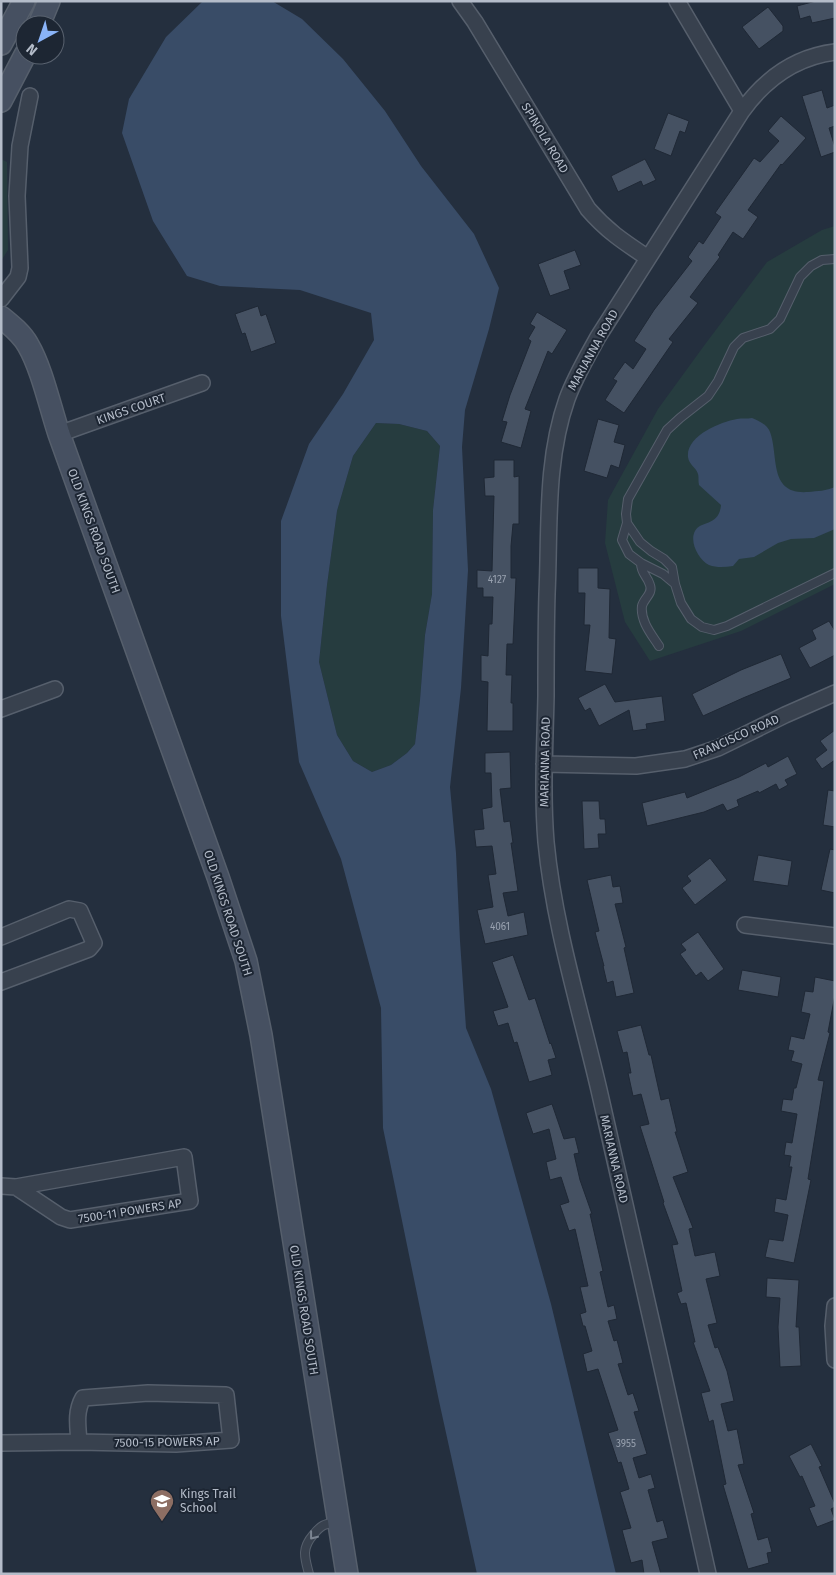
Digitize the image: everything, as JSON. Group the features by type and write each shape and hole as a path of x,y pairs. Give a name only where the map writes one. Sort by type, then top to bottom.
{"street":[{"path":"1,44 24,1"},
{"path":"43,15 49,1"},
{"name":"SPINOLA ROAD","path":"460,1 475,22 588,209 602,226 648,258"},
{"path":"677,1 742,111"},
{"name":"MARIANNA ROAD","path":"708,1574 664,1372 593,1064 567,961 556,908 546,841 543,794 551,475 557,435 568,397 577,375 598,337 742,111 753,95 767,81 781,72 794,64 812,57 835,52"},
{"path":"1,101 20,65"},
{"path":"1,299 18,277 20,268 17,196 20,146 30,96"},
{"name":"OLD KINGS ROAD SOUTH","path":"1,317 13,326 28,345 37,367 59,434 218,876 246,961 261,1035 347,1574"},
{"name":"KINGS COURT","path":"59,434 202,383"},
{"path":"1,709 55,689"},
{"name":"FRANCISCO ROAD","path":"544,764 636,766 685,759 718,748 785,715 835,694"},
{"path":"1,937 69,909 80,911 94,943 89,949 1,982"},
{"path":"745,925 835,936"},
{"name":"7500-11 POWERS AP","path":"184,1157 190,1202 70,1220 61,1217 9,1186 184,1157"},
{"path":"835,1306 833,1326 835,1360"},
{"name":"7500-15 POWERS AP","path":"1,1443 176,1444 232,1440 226,1395 148,1393 83,1398 78,1414 78,1442"}],"lane":[{"path":"675,584 663,574 641,563 629,554 622,540 627,523 628,499 667,430 708,396 718,381 734,347 743,338 770,329 780,319 800,277 811,266 822,260 835,259"},
{"path":"627,523 640,542 672,567 681,603 691,619 702,627 714,630 727,626 835,574"},
{"path":"641,563 641,570 650,586 650,594 642,605 643,620 659,646"},
{"path":"309,1574 305,1546 321,1525 338,1521"}],"green space":[{"path":"1,159 7,162 8,250 1,261"},
{"path":"835,226 835,584 741,631 650,661 625,622 605,543 608,500 658,409 767,262 822,230"},
{"path":"376,423 399,424 427,431 440,446 433,510 432,594 425,635 415,744 407,753 391,765 372,772 353,761 337,735 319,662 337,511 353,456"}],"water":[{"path":"203,1 272,1 302,19 343,59 385,111 421,166 474,234 499,288 465,410 462,447 468,570 461,688 450,787 456,853 466,1028 491,1089 551,1304 616,1574 477,1574 439,1401 383,1128 381,1008 341,859 299,762 281,616 281,521 309,444 343,394 374,340 371,313 300,290 220,286 187,276 153,221 122,133 129,99 166,37","holes":["376,423 399,424 427,431 440,446 433,510 432,594 425,635 415,744 407,753 391,765 372,772 353,761 337,735 319,662 337,511 353,456"]},
{"path":"752,418 769,430 773,442 777,472 786,487 795,491 808,492 835,487 835,529 814,538 791,539 778,543 754,557 739,559 733,566 712,566 705,563 699,555 694,545 693,535 701,525 717,517 721,505 699,485 697,472 688,457 689,449 698,437 713,427 737,419"}],"building":[{"path":"816,1 835,1 835,18 812,23 810,16 800,19 797,6"},
{"path":"768,7 783,26 783,31 759,49 742,27"},
{"path":"822,90 827,108 835,105 835,126 829,128 835,152 821,157 802,96"},
{"path":"668,113 689,121 685,133 680,131 671,156 654,149"},
{"path":"781,116 806,138 781,164 748,210 758,217 743,239 733,232 718,255 720,257 690,297 698,303 669,339 673,342 624,413 605,400 617,381 613,379 625,362 633,369 646,349 634,341 654,310 692,261 688,257 699,241 703,244 721,217 715,213 754,158 760,162 779,141 768,131"},
{"path":"645,159 656,180 643,186 641,181 618,192 611,176"},
{"path":"575,250 581,265 564,271 570,289 550,296 538,264"},
{"path":"258,306 261,316 266,314 276,343 251,352 245,333 242,334 235,314"},
{"path":"537,312 567,330 552,354 548,351 525,409 531,411 521,448 501,442 507,422 502,421 531,341 528,339 535,327 530,324"},
{"path":"598,419 619,425 614,442 625,445 619,468 611,465 607,478 584,471"},
{"path":"494,460 514,460 514,477 519,476 519,524 513,524 511,546 511,578 516,578 513,644 507,644 506,675 512,675 513,731 487,731 488,682 481,681 481,655 488,656 489,624 492,624 493,597 483,597 483,588 477,588 477,570 492,571 494,496 485,496 484,478 494,477"},
{"path":"578,568 598,568 598,588 610,589 609,638 616,639 612,674 585,671 590,625 584,625 585,593 578,593"},
{"path":"829,621 835,631 835,655 810,668 799,648 816,639 812,630"},
{"path":"781,654 791,678 703,716 692,694 741,670"},
{"path":"605,684 615,702 662,696 665,721 646,724 647,729 633,731 629,710 599,726 590,708 585,711 578,698"},
{"path":"835,730 835,760 822,769 815,759 827,750 820,741"},
{"path":"510,752 511,788 500,789 504,822 510,821 513,843 511,843 518,891 503,893 508,916 524,912 528,935 485,944 477,910 493,907 488,875 496,874 492,846 476,847 474,830 484,829 482,809 492,807 491,773 485,773 485,753"},
{"path":"788,756 797,774 785,780 788,785 779,790 776,784 759,793 758,791 737,800 739,806 727,811 723,804 704,812 647,826 642,803 685,792 687,798 739,777 766,763 768,767"},
{"path":"828,790 835,791 835,827 823,825"},
{"path":"582,801 599,801 600,819 605,819 606,834 598,834 599,848 584,849"},
{"path":"830,849 835,850 835,893 821,890"},
{"path":"758,855 792,861 788,886 753,881"},
{"path":"710,858 727,880 695,905 682,888 691,881 687,876"},
{"path":"611,875 613,887 620,886 623,903 615,904 626,947 624,948 634,993 616,997 613,981 607,983 595,932 599,931 587,880"},
{"path":"698,932 724,969 708,981 701,972 696,976 680,954 686,950 681,944"},
{"path":"513,955 529,1000 535,998 556,1058 548,1060 552,1075 529,1082 517,1042 514,1043 508,1023 498,1026 493,1011 508,1007 492,962"},
{"path":"742,970 781,977 778,997 738,990"},
{"path":"815,977 835,981 835,995 828,1032 830,1033 818,1080 824,1081 808,1179 811,1180 794,1263 765,1257 769,1239 783,1241 788,1215 774,1212 776,1198 786,1200 792,1167 789,1167 791,1156 784,1155 786,1142 792,1143 797,1114 781,1111 783,1099 792,1100 794,1088 796,1088 802,1064 791,1061 794,1051 788,1050 791,1036 804,1039 810,1014 801,1012 805,991 813,992"},
{"path":"641,1025 649,1055 651,1055 661,1100 669,1098 677,1132 675,1132 688,1172 673,1177 693,1228 689,1229 695,1256 715,1252 720,1276 706,1279 717,1323 708,1325 715,1348 718,1347 727,1371 734,1401 721,1404 728,1431 737,1429 744,1464 738,1465 754,1513 751,1514 758,1540 768,1537 772,1552 767,1553 769,1563 748,1569 723,1485 726,1484 713,1420 709,1422 701,1393 710,1391 693,1342 695,1342 686,1303 681,1304 677,1293 682,1291 672,1245 678,1244 663,1203 640,1126 649,1124 641,1094 633,1096 628,1073 631,1073 627,1052 623,1053 617,1031"},
{"path":"552,1104 564,1139 575,1137 579,1153 574,1154 580,1180 592,1214 590,1214 603,1271 600,1272 608,1307 614,1305 617,1319 608,1321 614,1341 617,1340 623,1363 618,1364 628,1395 633,1393 639,1411 634,1412 647,1454 633,1458 639,1478 651,1474 655,1488 648,1490 657,1522 663,1520 668,1538 652,1542 661,1574 644,1574 642,1560 631,1563 622,1530 631,1528 620,1492 629,1489 621,1462 618,1463 608,1433 618,1430 598,1369 587,1372 583,1354 592,1351 580,1314 586,1312 580,1287 588,1286 575,1229 569,1231 560,1205 569,1202 561,1177 550,1180 546,1162 556,1159 549,1129 533,1134 526,1113"},
{"path":"767,1278 799,1280 796,1327 799,1327 801,1366 780,1367 778,1327 780,1298 766,1297"},
{"path":"811,1444 822,1466 819,1467 835,1504 835,1507 831,1509 835,1520 817,1527 809,1508 815,1506 802,1476 800,1477 789,1456"}],"place":[{"name":"Kings Trail School","path":"162,1522"}]}
